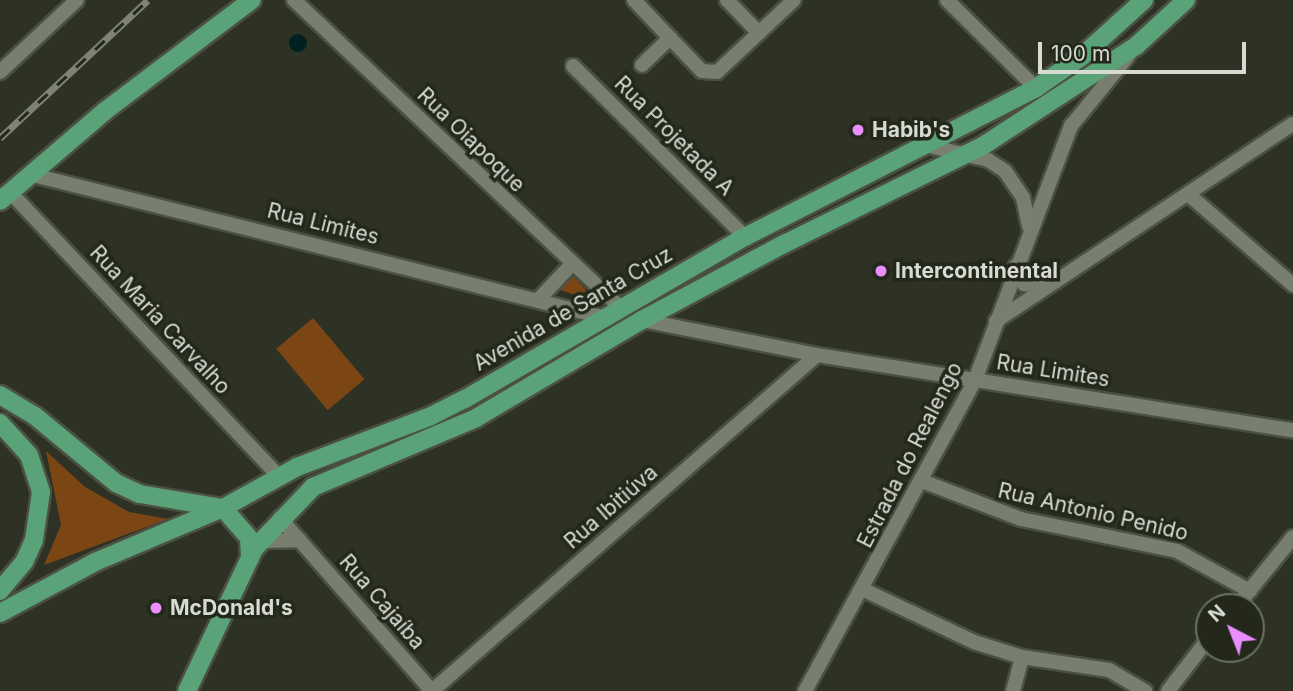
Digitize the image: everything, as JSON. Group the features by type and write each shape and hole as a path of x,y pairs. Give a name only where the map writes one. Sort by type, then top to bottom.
{"main road":[{"path":"5,196 29,174 251,0"},
{"path":"187,691 250,558 280,518 313,487 476,418 642,320 784,244 966,154 1136,46 1186,0"},
{"name":"Avenida de Santa Cruz","path":"0,613 95,562 223,508 319,457 431,416 745,237 929,146 1036,88 1081,57 1134,3"},
{"path":"0,395 35,416 116,484 139,494 223,508 249,538 250,558"},
{"path":"0,423 14,436 37,475 41,516 24,562 0,591"}],"street":[{"path":"0,72 77,0"},
{"name":"Rua Oiapoque","path":"294,0 571,265 613,313"},
{"path":"634,0 702,71 711,75 794,0"},
{"path":"727,0 759,33"},
{"path":"947,0 1036,88"},
{"path":"642,65 670,38"},
{"name":"Estrada do Realengo","path":"805,691 863,590 975,380 1029,228 1072,126 1136,46"},
{"name":"Rua Projetada A","path":"573,66 745,237"},
{"path":"996,321 1292,125"},
{"path":"929,146 988,160 1017,184 1029,228"},
{"name":"Rua Limites","path":"29,174 540,298 613,313"},
{"path":"1188,194 1293,285"},
{"name":"Rua Maria Carvalho","path":"5,196 280,478"},
{"path":"540,298 571,265"},
{"path":"1016,266 1024,284 1049,285"},
{"name":"Rua Limites","path":"642,320 817,355 1293,430"},
{"name":"Rua Ibitiúva","path":"432,691 817,355"},
{"name":"Rua Antonio Penido","path":"922,481 1021,519 1177,551 1250,591"},
{"name":"Rua Cajaíba","path":"280,518 432,691"},
{"path":"1250,591 1293,537"},
{"path":"261,541 300,541"},
{"path":"863,590 958,636 1022,657 1109,670 1145,691"},
{"path":"1168,691 1195,656"},
{"path":"1013,691 1022,657"}],"shaded area":[{"path":"570,272 586,290 581,297 555,288"},
{"path":"313,318 364,379 328,410 276,349"},
{"path":"46,451 85,487 129,512 168,519 44,565 61,525"}],"water":[{"path":"294,34 302,34 307,43 305,50 294,52 289,47 289,39"}],"railway":[{"path":"0,138 148,0"}],"place":[{"name":"Habib's","path":"858,130"},
{"name":"Intercontinental","path":"881,271"},
{"name":"McDonald's","path":"156,608"}]}
